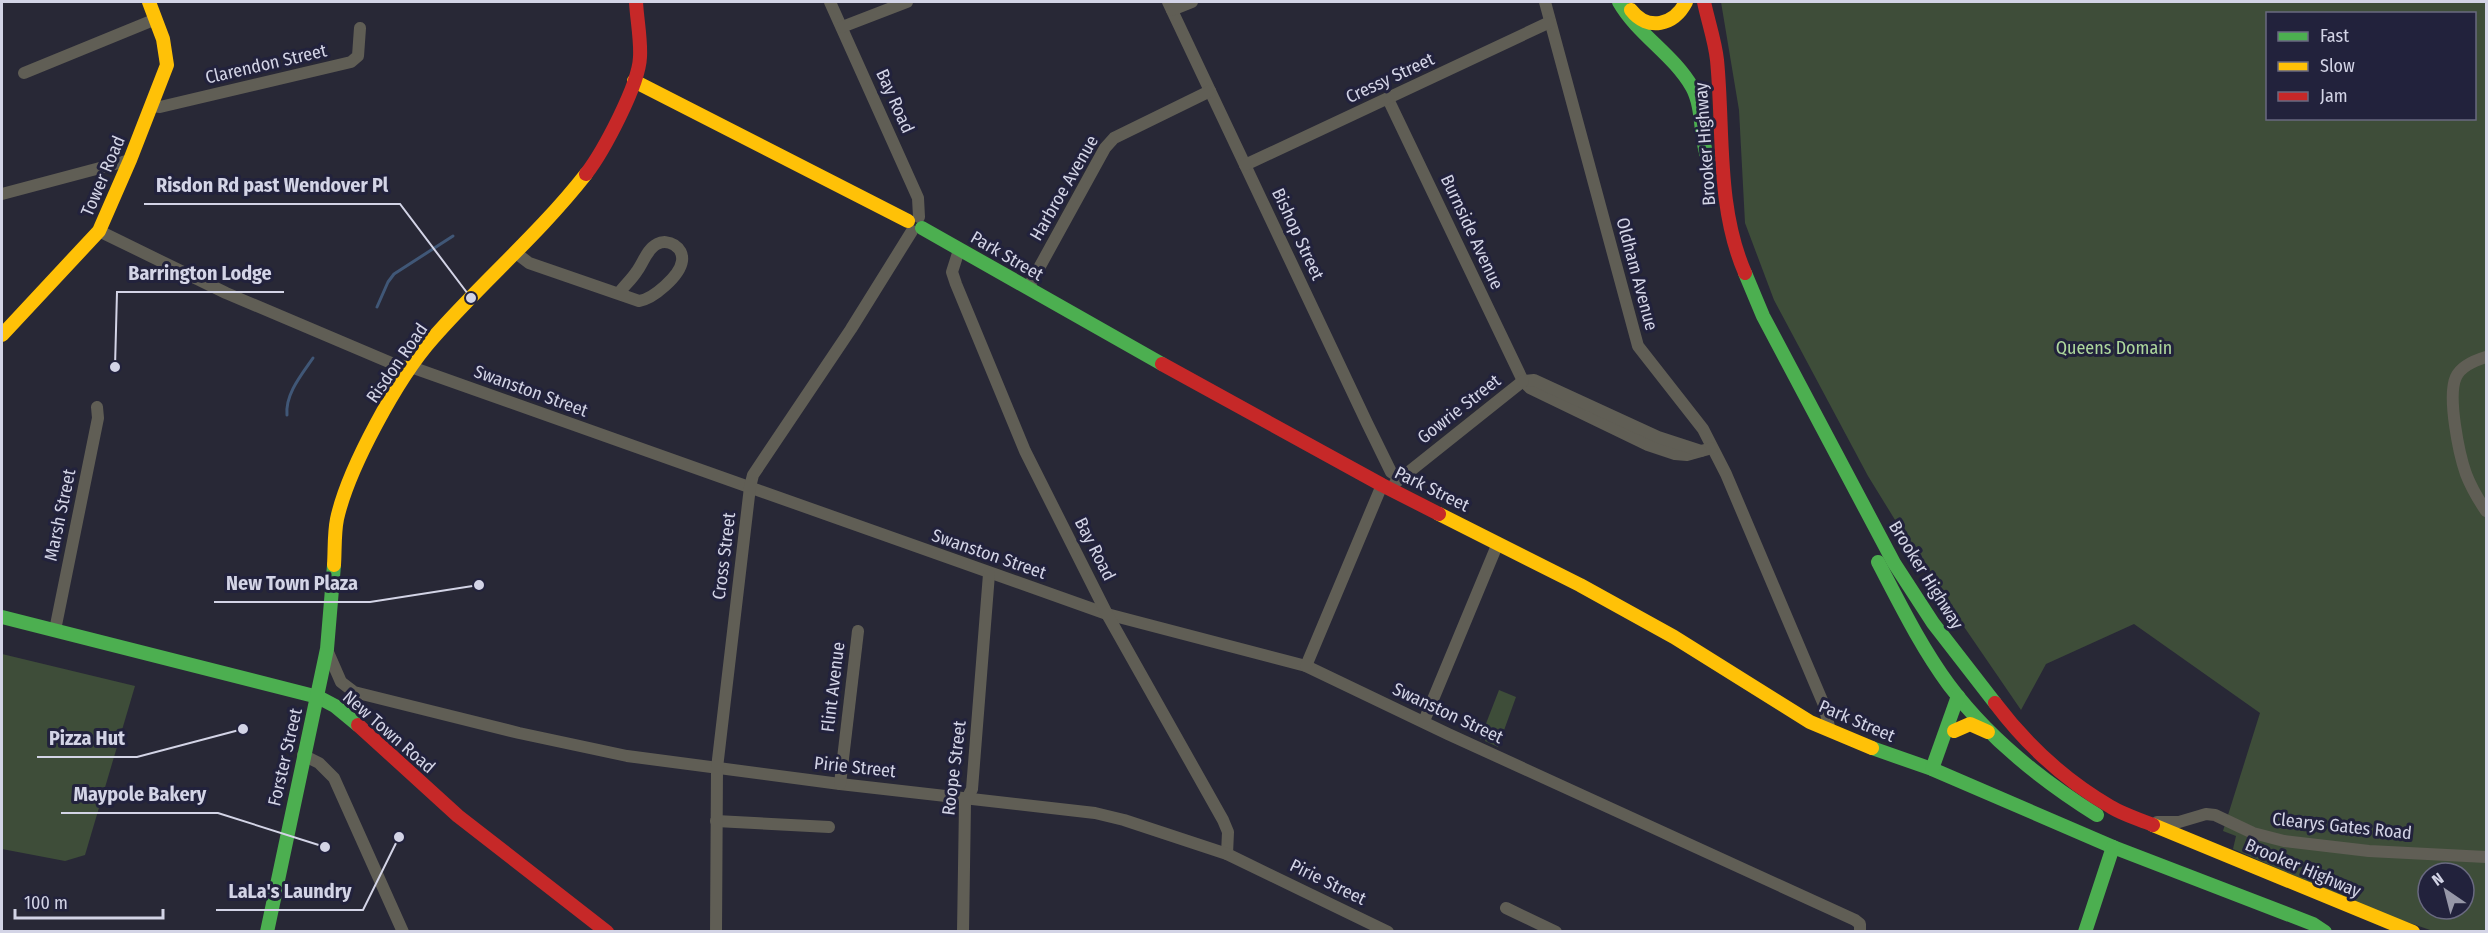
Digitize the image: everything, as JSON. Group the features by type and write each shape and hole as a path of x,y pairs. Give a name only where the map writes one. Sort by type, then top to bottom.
{"main road":[{"name":"Tower Road","path":"2,335 99,231 167,65 167,53 149,2"},
{"name":"Risdon Road","path":"318,696 327,649 337,520 368,440 411,367 432,339 565,201 593,165 609,137 634,81 640,59 636,2"},
{"path":"1620,2 1634,24 1668,56 1693,89 1700,108 1704,151 1709,168"},
{"path":"1626,2 1638,18 1646,23 1656,23 1675,16 1688,2"},
{"name":"Brooker Highway","path":"1688,2 1697,24 1706,77 1709,168 1719,236 1739,296 1916,633 1958,696 1988,732 2028,768 2057,790 2103,818 2378,932"},
{"name":"Brooker Highway","path":"1704,2 1717,58 1725,202 1738,257 1763,316 1894,563 1945,640 2000,710 2066,777 2112,808 2413,932"},
{"name":"Park Street","path":"634,81 915,224 1028,288 1674,637 1792,711 1830,731 1897,758 1932,769 2113,847 2313,924 2325,932"},
{"name":"New Town Road","path":"2,617 318,696 349,717 458,816 607,932"},
{"path":"1939,748 1970,711 1972,691 1950,654 1945,640"},
{"name":"Forster Street","path":"267,932 303,755 318,696"},
{"path":"1932,769 1958,696"},
{"path":"1953,731 1970,724 1988,732"},
{"path":"2085,932 2113,847"}],"street":[{"name":"Bay Road","path":"830,2 918,198 915,224"},
{"path":"842,27 907,2"},
{"path":"1170,6 1192,2"},
{"name":"Oldham Avenue","path":"1545,2 1638,346 1703,429 1707,449 1726,474 1824,705 1830,731"},
{"name":"Bishop Street","path":"1170,6 1391,472 1391,484"},
{"path":"24,73 156,19"},
{"name":"Cressy Street","path":"1245,165 1550,22"},
{"name":"Clarendon Street","path":"152,106 160,107 351,62 358,56 360,28"},
{"name":"Harbroe Avenue","path":"1028,288 1105,148 1114,138 1210,91"},
{"name":"Burnside Avenue","path":"1388,99 1523,381"},
{"path":"2,194 128,164"},
{"name":"Cross Street","path":"716,932 717,768 753,475 850,329 915,224"},
{"name":"Swanston Street","path":"99,231 226,293 396,366 411,367 1107,614 1306,666 1860,928"},
{"path":"516,253 529,263 619,292 639,301 656,294 677,271 682,261 681,251 674,244 658,243 651,248 637,271 619,292"},
{"name":"Bay Road","path":"959,250 952,272 1025,450 1107,614 1223,820 1228,832 1227,854"},
{"path":"2487,357 2463,368 2456,376 2453,406 2465,471 2487,511"},
{"path":"1523,381 1534,380 1658,437 1707,449"},
{"name":"Gowrie Street","path":"1391,484 1523,381"},
{"name":"Marsh Street","path":"55,630 98,418 97,407"},
{"path":"1306,666 1391,484"},
{"path":"1424,721 1498,543"},
{"name":"Roope Street","path":"963,932 967,797 972,789 989,574"},
{"name":"Flint Avenue","path":"840,784 858,631"},
{"name":"Pirie Street","path":"327,649 341,682 354,693 519,734 616,753 717,768 1095,813 1124,820 1227,854 1388,932"},
{"path":"303,755 319,763 334,778 403,932"},
{"path":"2199,815 2194,829 2201,845"},
{"name":"Clearys Gates Road","path":"2144,821 2179,822 2199,815 2215,815 2253,833 2284,841 2369,851 2487,857"},
{"path":"716,820 829,827"},
{"path":"1506,908 1556,932"}],"green space":[{"name":"Queens Domain","path":"1721,2 2486,2 2486,931 2433,931 2378,912 2233,849 2236,836 2223,831 2260,713 2134,624 2046,664 2021,710 1932,580 1868,476 1774,300 1745,223 1739,110"},
{"path":"2,654 135,686 85,855 65,861 2,849"},
{"path":"1499,690 1516,697 1498,747 1485,741 1486,738 1480,739"}],"waterway":[{"path":"377,307 394,274 453,236"},
{"path":"287,415 291,392 313,358"}],"traffic: fast":[{"path":"1619,2 1636,25 1675,64 1692,87 1696,95 1708,159"},
{"path":"922,228 1162,364"},
{"path":"1745,273 1763,316 1894,563 1933,623 1995,703"},
{"path":"1878,562 1929,656 1965,705 1999,741 2036,773 2097,815"},
{"path":"267,932 327,649 334,565"},
{"path":"2,617 318,697 335,706 358,725"},
{"path":"1932,769 1958,696"},
{"path":"1872,748 1932,769 2113,847 2313,924 2325,932"},
{"path":"2085,932 2113,847"}],"traffic: slow":[{"path":"2,335 99,231 167,65 163,39 149,2"},
{"path":"1631,10 1645,21 1660,23 1675,16 1686,2"},
{"path":"634,81 908,221"},
{"path":"334,565 336,525 343,498 363,450 390,399 433,338 550,217 586,174"},
{"path":"1439,514 1580,585 1674,637 1810,722 1872,748"},
{"path":"1954,731 1970,724 1988,732"},
{"path":"2153,825 2413,932"}],"traffic: jam":[{"path":"586,174 619,118 634,84 640,57 636,2"},
{"path":"1704,2 1717,60 1725,195 1729,221 1745,273"},
{"path":"1162,364 1439,514"},
{"path":"1995,703 2033,747 2078,786 2116,810 2153,825"},
{"path":"358,725 458,816 607,932"}],"place":[{"name":"Risdon Rd past Wendover Pl","path":"471,298"},
{"name":"Barrington Lodge","path":"115,367"},
{"name":"New Town Plaza","path":"479,585"},
{"name":"Pizza Hut","path":"243,729"},
{"name":"LaLa's Laundry","path":"399,837"},
{"name":"Maypole Bakery","path":"325,847"}]}
